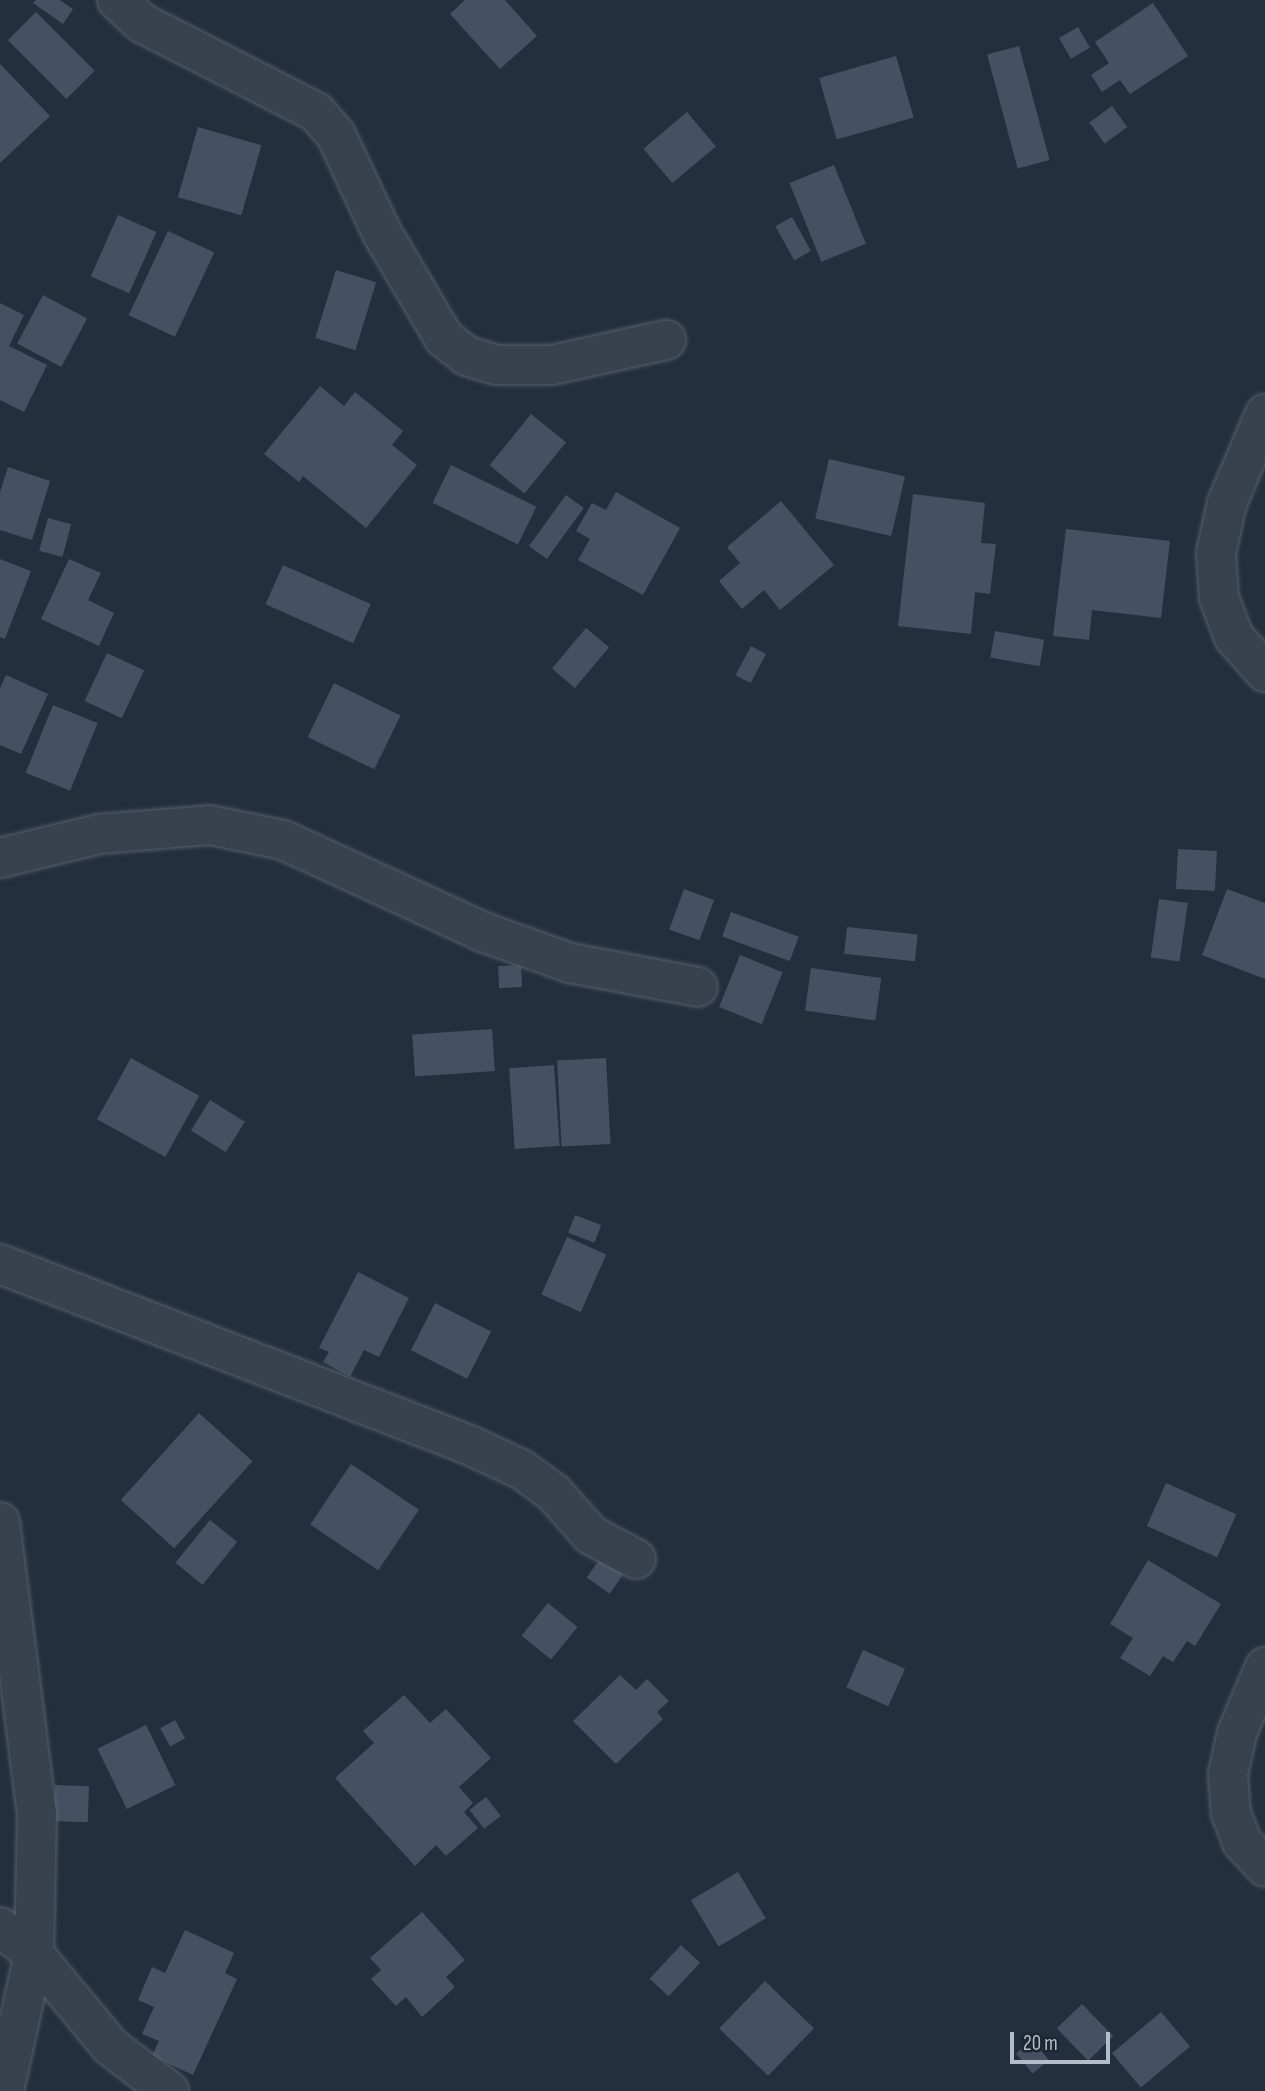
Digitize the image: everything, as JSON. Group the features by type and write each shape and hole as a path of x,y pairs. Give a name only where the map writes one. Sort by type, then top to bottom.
{"street":[{"path":"117,0 142,23 316,112 335,135 382,233 444,338 467,356 496,365 552,365 666,340"},
{"path":"1265,414 1227,503 1216,553 1219,598 1234,637 1265,672"},
{"path":"0,858 99,834 209,825 282,840 483,932 570,963 698,987"},
{"path":"0,1264 469,1445 521,1469 553,1492 591,1535 636,1559"},
{"path":"0,1522 37,1813 34,1954 4,2091"},
{"path":"1265,1667 1237,1733 1228,1774 1231,1813 1242,1842 1265,1867"},
{"path":"0,1927 34,1954 110,2046 169,2091"}],"building":[{"path":"36,0 60,0 73,9 63,24 33,3"},
{"path":"465,0 505,0 537,36 500,69 450,14"},
{"path":"1153,3 1188,56 1130,94 1120,80 1102,92 1091,75 1109,63 1095,42"},
{"path":"36,12 95,71 66,99 8,40"},
{"path":"1078,27 1090,48 1071,59 1059,38"},
{"path":"1019,46 1050,160 1018,169 987,55"},
{"path":"896,56 914,118 837,140 819,78"},
{"path":"0,64 50,116 0,163"},
{"path":"1112,106 1127,127 1105,143 1089,122"},
{"path":"687,112 716,146 672,183 643,149"},
{"path":"198,127 261,145 241,215 178,197"},
{"path":"834,165 866,244 821,262 789,183"},
{"path":"118,215 156,232 129,293 91,276"},
{"path":"792,217 811,251 794,260 775,226"},
{"path":"168,231 214,253 175,337 129,315"},
{"path":"336,270 376,282 355,350 315,338"},
{"path":"43,295 87,318 61,367 17,344"},
{"path":"0,303 24,315 9,346 47,365 24,412 0,400"},
{"path":"320,386 344,406 355,392 403,431 392,445 417,465 366,528 303,476 299,482 264,454"},
{"path":"531,414 566,442 524,494 489,465"},
{"path":"829,459 905,477 891,536 815,518"},
{"path":"451,465 536,507 518,544 433,503"},
{"path":"8,467 50,481 32,540 0,530 0,492"},
{"path":"616,492 680,528 643,595 578,560 590,539 576,531 592,503 606,510"},
{"path":"913,494 985,503 981,543 996,544 990,594 975,592 971,634 898,626"},
{"path":"566,495 584,508 547,559 529,546"},
{"path":"781,501 834,565 780,610 764,590 742,609 719,581 740,563 727,547"},
{"path":"48,518 71,524 62,557 39,551"},
{"path":"1066,529 1170,541 1161,618 1092,610 1089,640 1053,636"},
{"path":"0,559 31,571 5,639 0,637"},
{"path":"69,559 101,573 88,600 114,613 99,646 41,619"},
{"path":"283,565 371,604 353,643 266,604"},
{"path":"586,628 609,647 575,688 552,669"},
{"path":"995,631 1044,640 1040,666 990,658"},
{"path":"751,646 766,654 751,683 736,675"},
{"path":"107,653 144,670 122,718 85,701"},
{"path":"6,675 48,694 21,754 0,745 0,688"},
{"path":"334,683 401,715 374,769 308,737"},
{"path":"53,705 98,723 70,791 26,773"},
{"path":"1178,849 1217,851 1215,891 1176,889"},
{"path":"684,889 714,900 699,940 669,929"},
{"path":"1227,889 1265,903 1265,979 1202,955"},
{"path":"1159,899 1188,903 1180,961 1151,957"},
{"path":"731,912 799,937 790,961 722,936"},
{"path":"847,927 918,934 915,961 844,954"},
{"path":"740,955 783,972 762,1024 719,1007"},
{"path":"521,965 522,987 499,988 498,966"},
{"path":"811,968 881,978 875,1020 805,1011"},
{"path":"492,1029 495,1071 415,1076 412,1035"},
{"path":"131,1058 199,1096 165,1157 97,1119"},
{"path":"606,1058 611,1144 562,1146 557,1061"},
{"path":"554,1065 560,1146 515,1149 509,1068"},
{"path":"210,1100 245,1122 226,1152 191,1131"},
{"path":"575,1215 601,1225 594,1243 568,1233"},
{"path":"567,1237 606,1254 581,1312 541,1295"},
{"path":"358,1272 409,1298 379,1357 364,1350 350,1377 323,1362 329,1352 319,1348"},
{"path":"435,1303 491,1332 467,1379 411,1350"},
{"path":"199,1413 253,1461 174,1548 121,1500"},
{"path":"351,1464 419,1510 378,1570 310,1525"},
{"path":"1166,1483 1236,1514 1217,1557 1147,1526"},
{"path":"210,1520 237,1542 203,1585 175,1563"},
{"path":"604,1553 627,1569 610,1594 587,1578"},
{"path":"1148,1560 1221,1604 1195,1646 1187,1641 1173,1662 1163,1656 1150,1676 1120,1658 1133,1638 1110,1624"},
{"path":"548,1603 578,1627 551,1660 522,1636"},
{"path":"863,1650 905,1669 888,1706 846,1687"},
{"path":"620,1675 636,1690 647,1679 669,1701 657,1712 663,1719 616,1764 573,1721"},
{"path":"404,1695 430,1723 446,1709 491,1758 459,1787 473,1803 464,1812 478,1828 446,1856 436,1845 415,1866 335,1778 374,1743 363,1731"},
{"path":"175,1720 185,1738 170,1747 160,1728"},
{"path":"146,1725 175,1785 127,1809 97,1749"},
{"path":"55,1785 89,1786 88,1822 54,1821"},
{"path":"486,1797 501,1816 484,1829 469,1810"},
{"path":"738,1872 766,1918 719,1947 691,1900"},
{"path":"422,1912 465,1960 446,1977 455,1987 422,2017 406,1997 396,2006 371,1979 381,1970 370,1958"},
{"path":"185,1930 234,1953 225,1973 237,1979 193,2075 152,2056 159,2041 142,2034 154,2007 138,2000 152,1967 165,1973"},
{"path":"681,1945 700,1963 669,1996 650,1979"},
{"path":"765,1981 814,2028 768,2076 719,2028"},
{"path":"1082,2004 1113,2036 1088,2061 1057,2028"},
{"path":"1161,2012 1190,2046 1141,2088 1112,2053"},
{"path":"1032,2040 1049,2060 1033,2073 1016,2053"}]}
